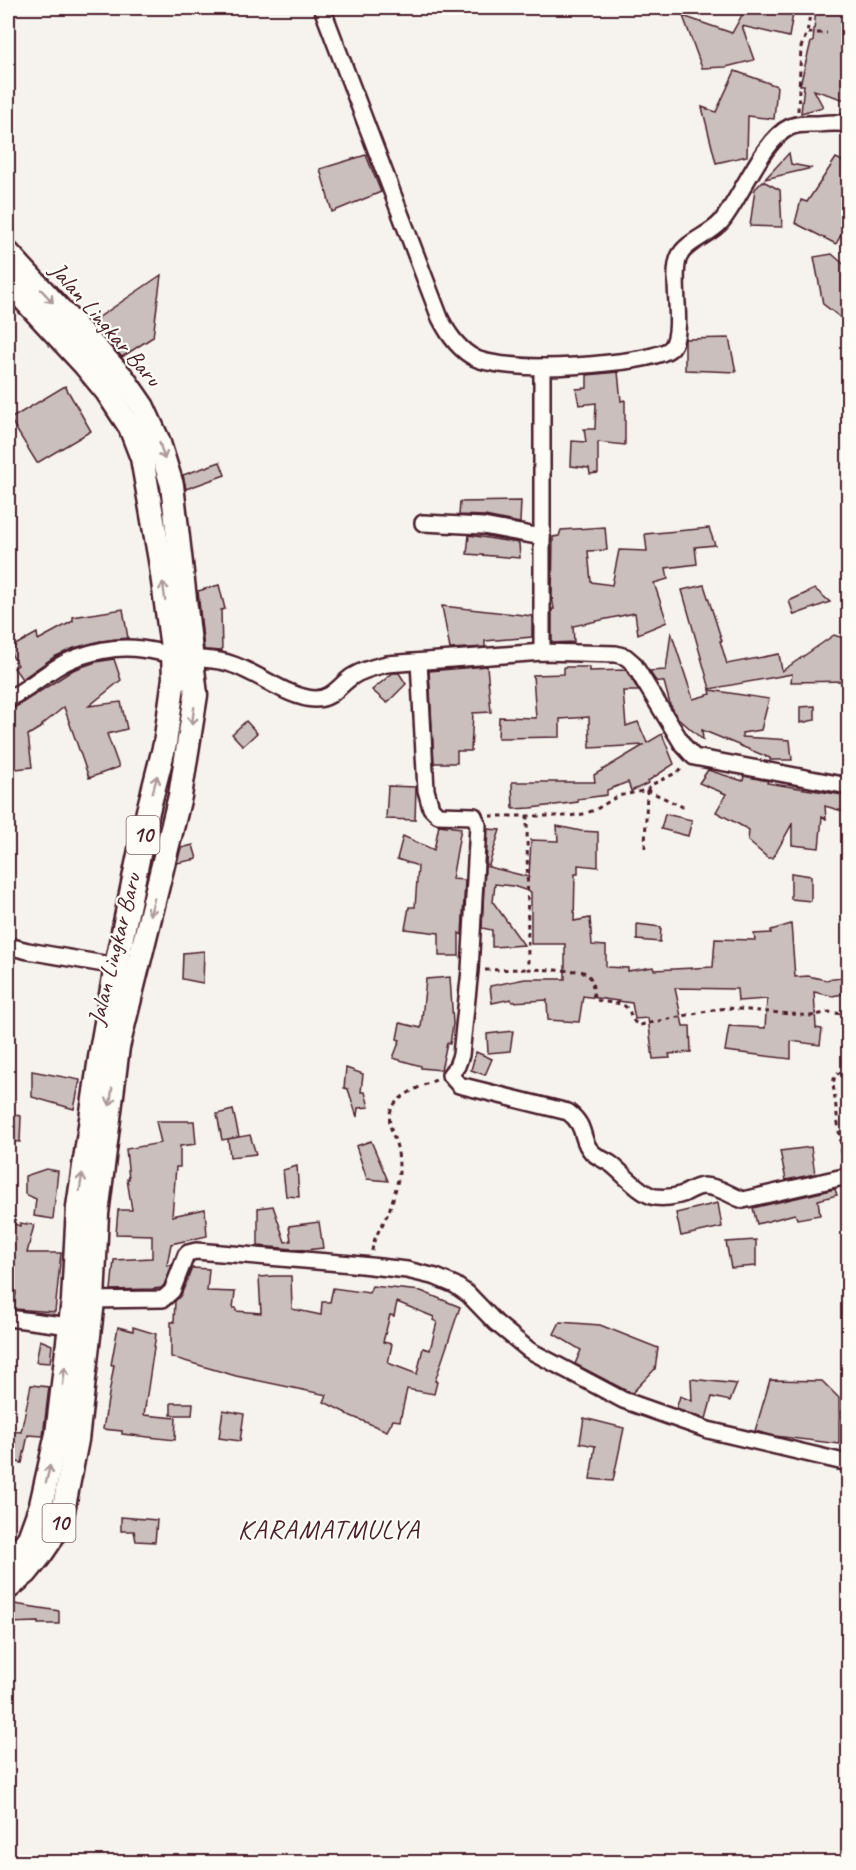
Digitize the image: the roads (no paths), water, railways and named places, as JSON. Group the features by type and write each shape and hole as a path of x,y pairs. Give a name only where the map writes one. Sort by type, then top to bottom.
{"highway":[{"name":"Jalan Lingkar Baru","path":"8,254 123,378 143,407 158,440 172,485 183,657 174,678 165,744 148,811 116,966 78,1207 83,1300 77,1440 62,1516 39,1557 26,1573 8,1588"},
{"name":"Jalan Lingkar Baru","path":"8,282 84,364 107,392 130,427 142,458 160,561 183,657 196,695 180,796 118,1047 97,1214 83,1300 70,1326 57,1434 41,1505 29,1538 8,1564"}],"street":[{"path":"322,8 446,331 453,340 476,359 489,363 542,367 627,361 664,354 671,349 675,341 679,256 686,248 720,224 761,170 767,147 779,133 797,124 849,124"},
{"path":"542,367 542,652"},
{"path":"423,523 483,526 542,537"},
{"path":"8,699 77,657 120,648 141,648 183,657 218,660 232,664 303,697 315,699 326,697 339,689 351,677 364,670 387,664 542,652 616,654 633,663 682,746 692,756 698,759 849,786"},
{"path":"419,662 426,789 431,808 438,815 474,816 477,820 479,834 470,970 461,1055 450,1075 459,1085 568,1112 575,1117 592,1152 611,1164 646,1194 656,1197 683,1194 693,1188 703,1186 725,1190 743,1200 847,1176"},
{"path":"8,946 116,966"},
{"path":"83,1300 163,1299 172,1291 186,1255 191,1252 352,1264 418,1272 455,1285 468,1294 504,1330 529,1350 623,1400 708,1430 849,1463"},
{"path":"8,1318 70,1326"}],"district":[{"name":"KARAMATMULYA","path":"329,1529"}]}
